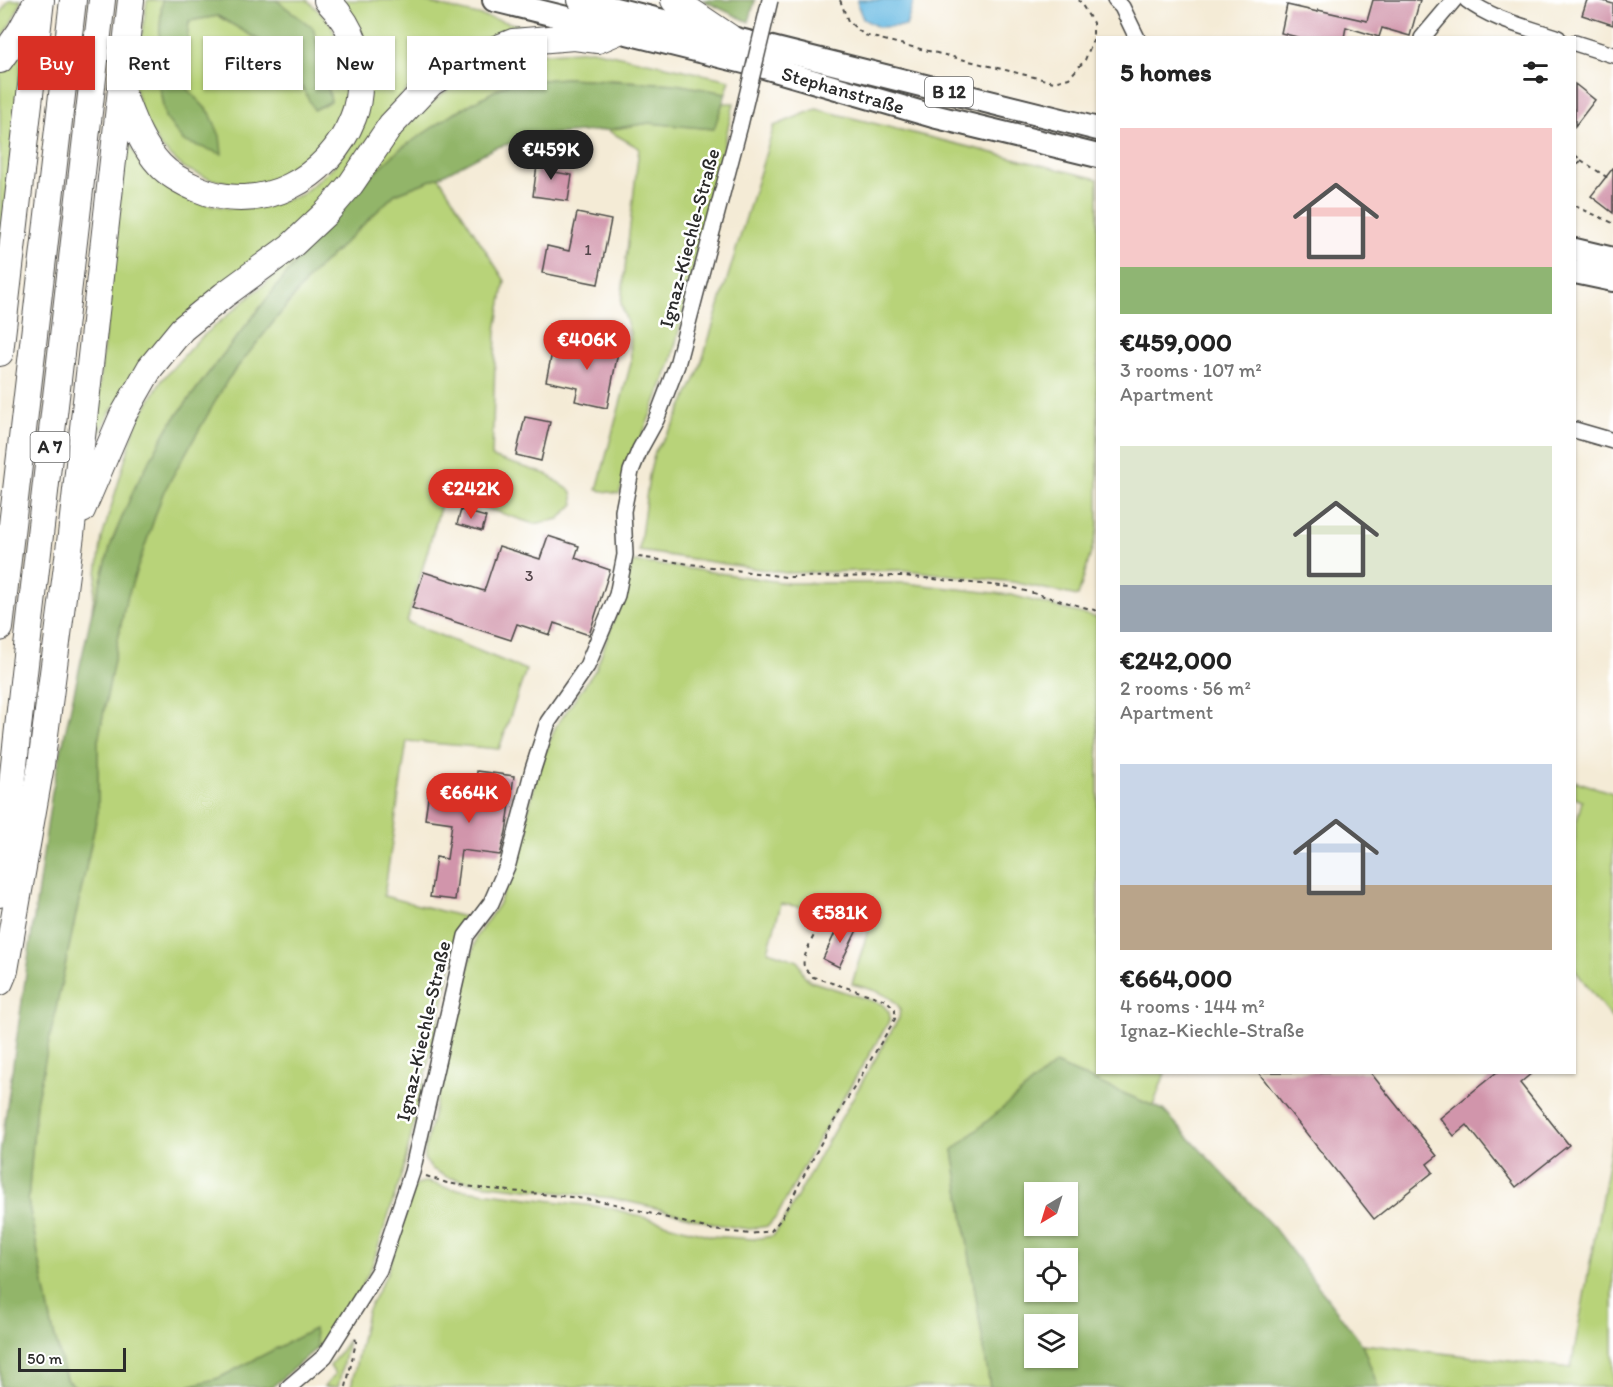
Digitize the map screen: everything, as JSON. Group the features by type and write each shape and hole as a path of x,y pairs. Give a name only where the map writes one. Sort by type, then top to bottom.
{"highway":[{"path":"0,60 40,0"},
{"path":"0,352 40,0"},
{"name":"A 7","path":"0,628 73,0"},
{"name":"A 7","path":"0,894 102,0"},
{"path":"127,36 131,0"},
{"path":"120,90 146,147 160,166 183,182 213,195 243,199 276,194 302,181 322,165 343,139 354,116 360,82 356,46 339,12 327,0"},
{"path":"674,0 729,37"},
{"path":"71,535 122,417 150,368 182,329 291,246 327,212 351,184 391,126 430,83 468,60 513,42 574,37 598,40 619,31"},
{"path":"0,982 5,970 41,765 71,535 120,90"}],"main road":[{"name":"B 12","path":"494,0 619,31"},
{"name":"B 12","path":"579,0 729,37"},
{"name":"Stephanstraße","path":"619,31 764,67 933,116 1096,156"},
{"name":"Stephanstraße","path":"729,37 1092,125"},
{"path":"1576,250 1613,259"},
{"path":"1576,272 1613,280"}],"street":[{"name":"Ignaz-Kiechle-Straße","path":"290,1387 325,1356 379,1270 412,1172 466,936 491,903 508,864 548,722 587,666 617,595 625,555 623,511 631,471 656,420 677,365 770,0"},
{"path":"1115,0 1122,8 1136,36"},
{"path":"1424,36 1454,0"},
{"path":"1467,0 1496,18 1552,36"},
{"path":"1576,43 1613,55"},
{"path":"1576,430 1613,441"}],"path":[{"path":"840,0 848,21 864,35 1054,82 1069,78 1085,60 1093,40 1093,23 1080,0"},
{"path":"1576,156 1608,178"},
{"path":"1576,168 1581,160"},
{"path":"1576,206 1613,223"},
{"path":"625,555 786,578 904,576 1011,587 1096,610"},
{"path":"412,1172 447,1183 611,1203 713,1230 750,1234 771,1230 781,1219 821,1143 895,1019 895,1010 886,1000 813,977 803,966 819,925"},
{"path":"346,1387 356,1342 352,1313"}],"green space":[{"path":"9,0 21,0 0,44 0,14"},
{"path":"147,0 162,0 160,36 141,36"},
{"path":"162,0 276,0 313,28 315,36 315,90 329,90 331,101 314,110 303,89 303,36 252,36 218,16 189,21 187,36 160,36"},
{"path":"276,0 307,0 330,22 335,36 315,37 313,29"},
{"path":"342,0 417,0 531,28 492,36 407,36 407,90 384,117 343,177 319,206 112,409 93,447 125,136 140,162 167,187 195,202 229,208 263,207 301,195 333,167 354,139 350,90 395,90 395,36 345,36"},
{"path":"702,0 755,0 749,22"},
{"path":"218,16 252,36 203,36 203,90 303,88 314,109 331,101 328,90 347,90 336,125 317,151 293,173 263,184 235,184 210,179 184,168 160,146 143,119 136,90 160,90 165,117 210,113 188,90 191,90 191,36 187,36 189,21"},
{"path":"18,50 19,90 0,262 0,73"},
{"path":"592,50 730,80 726,93 675,84 565,78 547,80 547,53"},
{"path":"565,78 675,84 726,93 714,129 649,123 607,130 541,135 494,148 439,177 395,194 311,275 228,379 163,493 125,604 98,741 98,811 36,1103 28,1201 52,1326 66,1379 76,1387 0,1387 0,1155 52,792 91,616 112,541 135,487 169,426 307,248 356,190 399,150 456,112 496,90 547,90 547,80"},
{"path":"160,90 188,90 210,113 220,136 222,154 183,141 165,117"},
{"path":"448,90 496,90 456,112 399,150 356,190 398,133"},
{"path":"723,103 734,103 671,363 619,494 597,490 631,363 630,333 621,303 639,148 607,130 649,123 713,129"},
{"path":"816,109 1096,179 1096,536 1078,596 1013,582 904,570 786,573 639,551 649,476 655,451 674,424 699,371 774,126"},
{"path":"439,177 505,281 496,330 492,457 546,474 572,492 574,504 559,519 534,524 444,494 407,622 526,670 499,749 407,741 384,896 468,918 459,934 403,1170 372,1266 349,1311 317,1348 313,1330 219,1378 185,1387 76,1387 66,1379 52,1326 28,1201 36,1102 98,811 98,741 125,604 163,493 228,379 311,275 395,194"},
{"path":"307,248 169,426 135,487 112,541 91,616 102,538 136,423 162,380 196,342"},
{"path":"634,562 787,583 905,583 1011,595 1096,617 1096,1074 1165,1074 1153,1106 1055,1064 953,1150 990,1387 351,1387 367,1312 387,1273 413,1189 417,1185 429,1182 447,1188 610,1208 711,1236 753,1239 773,1236 784,1221 899,1018 900,1008 890,998 852,984 871,920 844,913 781,904 768,951 798,961 804,975 810,981 882,1004 889,1012 890,1018 818,1140 777,1216 768,1226 749,1229 714,1224 612,1198 480,1184 447,1177 432,1169 424,1159 476,937 498,905 515,867 538,770 556,726 596,669 623,595 629,569"},
{"path":"1576,781 1613,793 1613,1020 1576,971 1576,824 1582,801 1576,798"},
{"path":"1055,1064 1163,1110 1274,1228 1362,1344 1378,1387 990,1387 953,1150"},
{"path":"1613,1136 1613,1387 1378,1387 1362,1344 1571,1368"},
{"path":"314,1329 317,1348 272,1387 185,1387 219,1378"},
{"path":"348,1340 338,1387 324,1387 335,1374 330,1366"}],"water":[{"path":"858,0 914,0 906,26 878,27 863,19"}],"building":[{"path":"1373,0 1420,0 1410,36 1382,28 1379,36 1376,36 1346,27 1344,36 1293,36 1281,33 1287,5 1367,21"},
{"path":"1587,0 1600,0 1613,4 1613,25 1582,15"},
{"path":"1576,85 1595,100 1576,125"},
{"path":"538,157 556,160 554,172 572,175 568,201 533,196"},
{"path":"1613,168 1613,213 1591,196"},
{"path":"577,213 611,220 598,284 542,273 547,246 569,251"},
{"path":"595,337 620,342 607,408 575,401 578,388 546,381 553,348 591,356"},
{"path":"525,417 550,422 541,461 516,455"},
{"path":"461,510 486,517 482,531 457,524"},
{"path":"548,536 579,546 575,558 610,570 589,635 554,623 550,635 517,624 511,640 412,608 424,572 484,591 499,546 540,559"},
{"path":"477,771 514,776 506,832 500,855 461,850 455,900 430,897 436,857 447,859 452,823 425,819 430,784 475,790"},
{"path":"840,922 857,930 839,967 823,959"},
{"path":"1260,1074 1372,1074 1437,1156 1427,1164 1433,1172 1374,1219"},
{"path":"1495,1074 1531,1074 1520,1083 1569,1145 1516,1187 1467,1125 1454,1136 1440,1118"}]}
